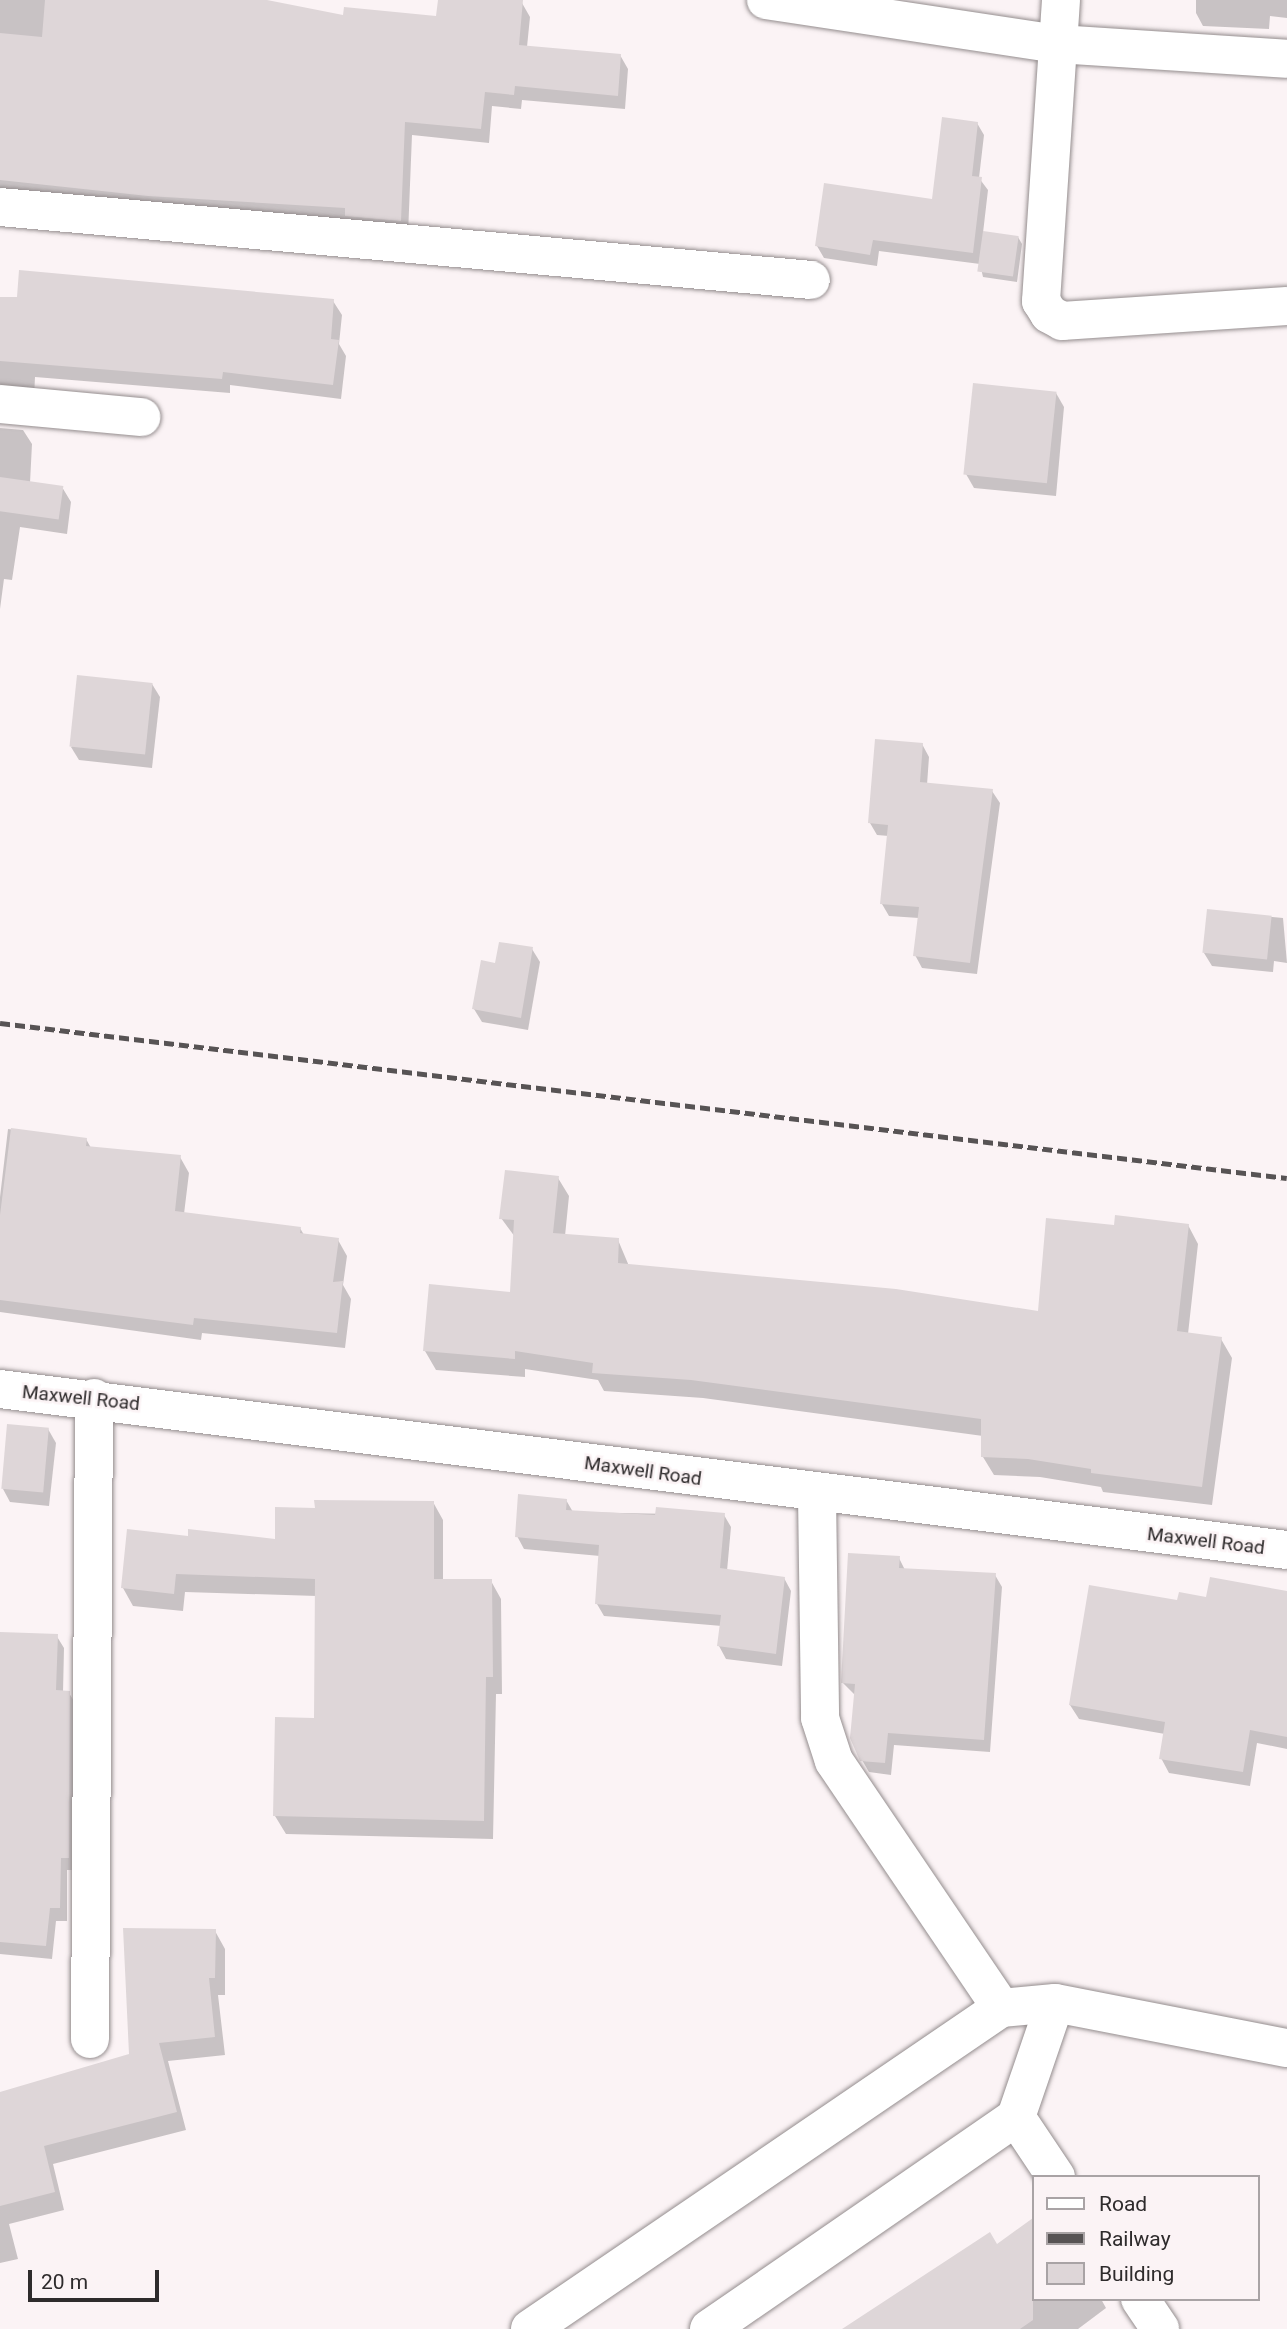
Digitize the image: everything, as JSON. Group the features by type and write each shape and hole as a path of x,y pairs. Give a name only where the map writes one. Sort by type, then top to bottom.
{"street":[{"path":"766,0 1057,44 1287,59"},
{"path":"1060,0 1041,301 1049,314 1062,321 1287,306"},
{"path":"0,207 811,280"},
{"path":"0,404 142,417"},
{"name":"Maxwell Road","path":"0,1389 94,1398 817,1494 1287,1550"},
{"path":"90,2039 94,1398"},
{"path":"817,1494 820,1717 834,1761 1002,2008"},
{"path":"709,2329 1016,2118 1055,2003"},
{"path":"530,2329 1002,2008 1055,2003 1287,2048"},
{"path":"1016,2118 1055,2175"},
{"path":"1141,2301 1160,2329"}],"building":[{"path":"45,0 267,0 343,15 344,7 436,16 438,0 523,0 519,45 621,54 618,96 515,86 514,95 485,92 481,129 405,122 401,221 345,216 345,208 148,196 0,180 0,33 42,37"},
{"path":"942,117 978,122 972,176 982,177 973,253 873,240 870,255 815,246 824,183 932,199"},
{"path":"983,231 1019,236 1013,277 977,272"},
{"path":"19,270 334,299 331,339 339,340 333,385 223,372 222,379 0,361 0,297 17,297"},
{"path":"973,383 1057,392 1047,483 963,474"},
{"path":"0,477 63,486 59,520 0,511"},
{"path":"77,675 153,683 145,755 69,747"},
{"path":"875,739 923,743 920,782 993,789 970,963 913,956 919,907 880,904 888,825 868,823"},
{"path":"1207,909 1272,916 1267,960 1202,953"},
{"path":"499,942 533,947 521,1018 472,1009 481,960 495,963"},
{"path":"11,1128 87,1138 86,1146 181,1155 175,1211 301,1227 300,1233 339,1238 333,1282 343,1281 337,1333 194,1318 193,1325 0,1300 0,1215"},
{"path":"505,1170 559,1176 553,1233 619,1238 618,1263 896,1289 1038,1311 1046,1218 1114,1225 1115,1215 1189,1224 1177,1331 1222,1337 1202,1487 1091,1473 1091,1469 1028,1459 981,1457 981,1419 691,1380 592,1373 593,1363 515,1351 515,1359 423,1351 429,1284 510,1292 514,1220 499,1219"},
{"path":"7,1424 49,1428 43,1492 1,1489"},
{"path":"518,1494 567,1499 566,1510 655,1515 656,1507 725,1513 720,1568 785,1577 776,1654 717,1646 721,1615 595,1604 599,1545 515,1537"},
{"path":"314,1500 434,1501 434,1579 492,1579 493,1677 486,1677 484,1821 273,1816 275,1717 314,1718 315,1579 176,1574 174,1594 121,1588 127,1529 188,1536 188,1529 275,1539 275,1507 315,1508"},
{"path":"848,1553 900,1556 899,1568 996,1573 984,1740 888,1733 885,1763 860,1761 850,1738 855,1684 841,1683"},
{"path":"1210,1577 1287,1591 1287,1737 1250,1730 1243,1772 1159,1759 1165,1722 1069,1705 1089,1585 1177,1600 1179,1592 1206,1597"},
{"path":"0,1632 58,1634 56,1690 70,1691 69,1858 61,1858 60,1908 50,1908 46,1946 0,1942"},
{"path":"123,1928 216,1929 215,1978 209,1978 215,2037 159,2043 177,2112 44,2146 55,2192 0,2206 0,2092 129,2054"},
{"path":"1032,2219 1033,2320 1020,2329 842,2329 990,2232 997,2244"}],"railway":[{"path":"0,1023 1287,1178"}]}
